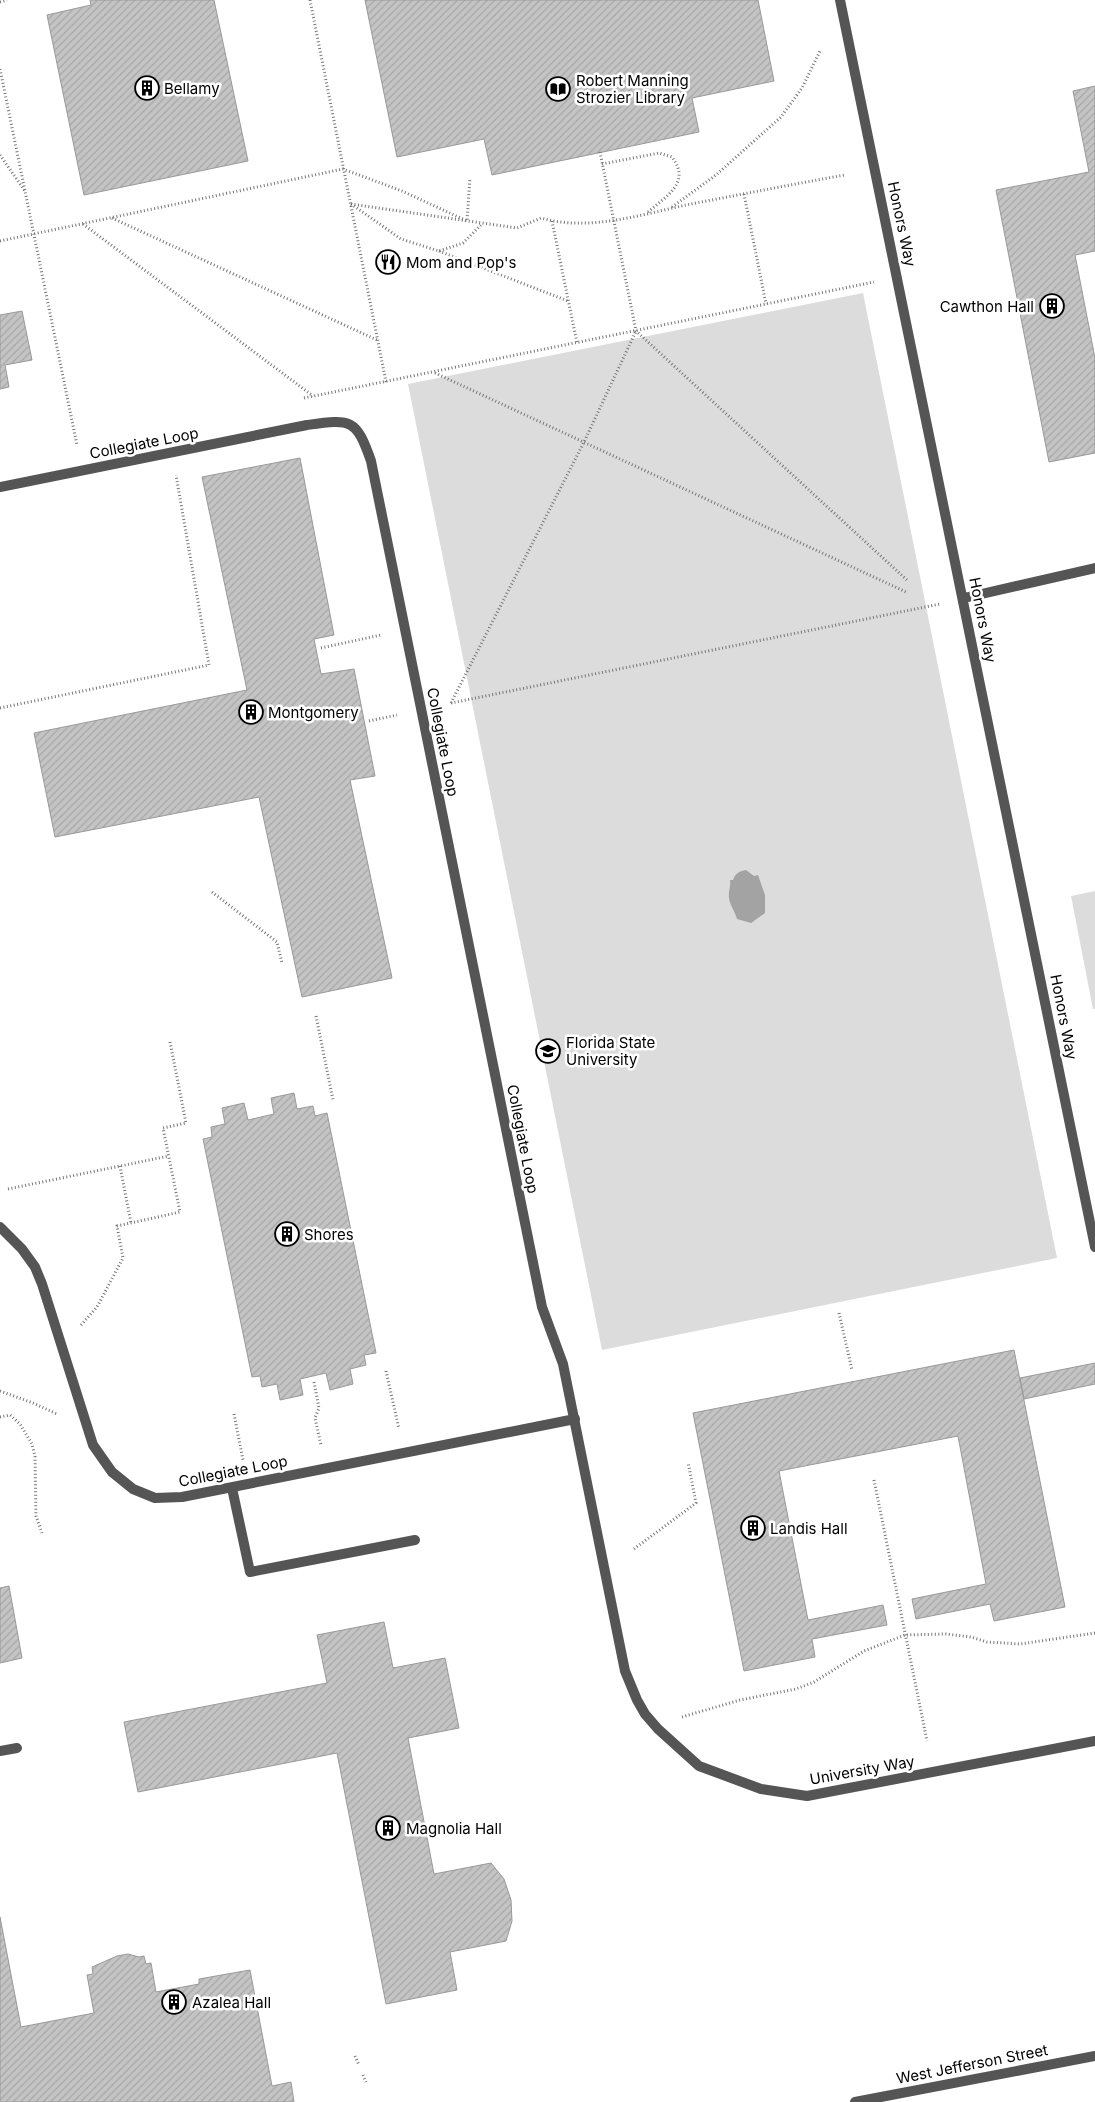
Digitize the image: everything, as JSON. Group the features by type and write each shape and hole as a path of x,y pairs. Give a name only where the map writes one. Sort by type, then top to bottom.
{"street":[{"name":"Honors Way","path":"840,0 964,598 1095,1247"},
{"name":"Collegiate Loop","path":"0,487 335,421 354,426 362,436 373,470 542,1308 564,1364 625,1671"},
{"path":"964,598 1095,568"},
{"name":"Collegiate Loop","path":"0,1227 22,1249 35,1267 93,1445 112,1472 133,1489 155,1498 182,1497 232,1488 574,1419"},
{"path":"232,1488 250,1572 415,1540"},
{"name":"University Way","path":"625,1671 645,1714 658,1729 699,1766 753,1786 808,1796 1095,1741"},
{"path":"0,1751 17,1748"},
{"name":"West Jefferson Street","path":"855,2102 1095,2056"}],"path":[{"path":"0,2 7,0"},
{"path":"310,0 386,382"},
{"path":"669,209 716,176 782,117 802,88 820,51"},
{"path":"0,69 77,445"},
{"path":"600,152 636,331 908,581"},
{"path":"602,164 659,153 672,157 679,167 678,184 674,190 646,213"},
{"path":"0,155 26,194"},
{"path":"0,241 343,169 402,191 467,221"},
{"path":"351,204 517,228 541,218 572,224 614,220 845,174"},
{"path":"467,221 470,178"},
{"path":"744,194 766,304"},
{"path":"351,204 401,239 439,251 568,301"},
{"path":"111,218 378,340"},
{"path":"552,221 577,343"},
{"path":"83,224 314,396"},
{"path":"439,251 463,243 482,224"},
{"path":"295,400 898,277"},
{"path":"636,331 584,442 451,704 964,598"},
{"path":"434,372 906,592"},
{"path":"68,447 87,443"},
{"path":"0,708 209,665 176,473"},
{"path":"321,648 389,634"},
{"path":"369,721 405,713"},
{"path":"212,892 277,942 282,962"},
{"path":"316,1016 333,1100"},
{"path":"79,1327 97,1307 124,1258 117,1226 180,1212 163,1128 186,1123 170,1042"},
{"path":"8,1189 168,1156"},
{"path":"120,1166 131,1223"},
{"path":"839,1313 852,1370"},
{"path":"386,1370 400,1433"},
{"path":"314,1382 319,1408 315,1418 322,1449"},
{"path":"0,1391 59,1415"},
{"path":"234,1414 244,1465"},
{"path":"0,1416 10,1415 20,1424 32,1444 35,1457 36,1516 42,1533"},
{"path":"634,1549 696,1502 688,1462"},
{"path":"874,1480 927,1741"},
{"path":"678,1719 740,1700 780,1693 814,1682 864,1651 905,1636 946,1634 971,1637 988,1642 1020,1644 1095,1633"},
{"path":"355,2056 359,2066"},
{"path":"362,2075 366,2082"}],"shaded area":[{"path":"863,293 1057,1258 602,1350 408,384"},
{"path":"746,870 754,876 758,875 765,895 765,913 751,923 737,919 729,898 730,880 733,880 739,872"},
{"path":"1095,891 1095,1009 1093,1009 1071,896"}],"building":[{"name":"Bellamy","path":"90,0 214,0 248,161 84,195 47,15 91,5"},
{"name":"Robert Manning Strozier Library","path":"365,0 758,0 774,81 692,98 699,132 492,175 484,139 397,157"},
{"name":"Cawthon Hall","path":"1095,86 1095,251 1075,255 1095,358 1095,453 1049,462 996,190 1089,172 1073,91"},
{"path":"22,311 32,360 5,365 9,387 0,389 0,315"},
{"name":"Montgomery","path":"300,458 334,635 314,639 321,674 354,669 375,776 350,780 392,978 302,997 259,797 55,837 34,733 247,690 202,477"},
{"name":"Shores","path":"294,1093 297,1109 313,1106 315,1116 327,1113 376,1353 364,1355 366,1365 350,1369 353,1384 330,1390 326,1373 300,1379 303,1395 280,1400 277,1384 262,1387 260,1376 252,1377 203,1139 212,1137 211,1127 225,1124 222,1108 244,1103 248,1120 274,1114 271,1098"},
{"name":"Landis Hall","path":"1014,1350 1065,1607 994,1621 990,1604 916,1619 912,1599 986,1584 958,1436 779,1471 808,1620 883,1605 887,1625 812,1639 815,1657 744,1671 693,1413"},
{"path":"1095,1363 1095,1384 1024,1399 1020,1378"},
{"path":"9,1586 22,1658 0,1663 0,1588"},
{"name":"Magnolia Hall","path":"384,1622 393,1668 445,1658 459,1728 408,1738 434,1874 491,1863 504,1879 511,1900 512,1921 506,1941 450,1952 457,1990 386,2004 337,1753 138,1792 124,1722 327,1683 317,1635"},
{"name":"Azalea Hall","path":"0,1917 21,2027 94,2013 87,1975 93,1974 92,1967 117,1956 128,1954 139,1957 144,1956 146,1964 151,1963 156,1992 199,1984 199,1979 250,1970 272,2086 291,2082 294,2102 0,2102"}],"place":[{"name":"Bellamy","path":"147,88"},
{"name":"Robert Manning Strozier Library","path":"558,89"},
{"name":"Mom and Pop's","path":"388,262"},
{"name":"Cawthon Hall","path":"1052,306"},
{"name":"Montgomery","path":"251,712"},
{"name":"Florida State University","path":"548,1051"},
{"name":"Shores","path":"287,1234"},
{"name":"Landis Hall","path":"753,1528"},
{"name":"Magnolia Hall","path":"388,1828"},
{"name":"Azalea Hall","path":"174,2002"}]}
